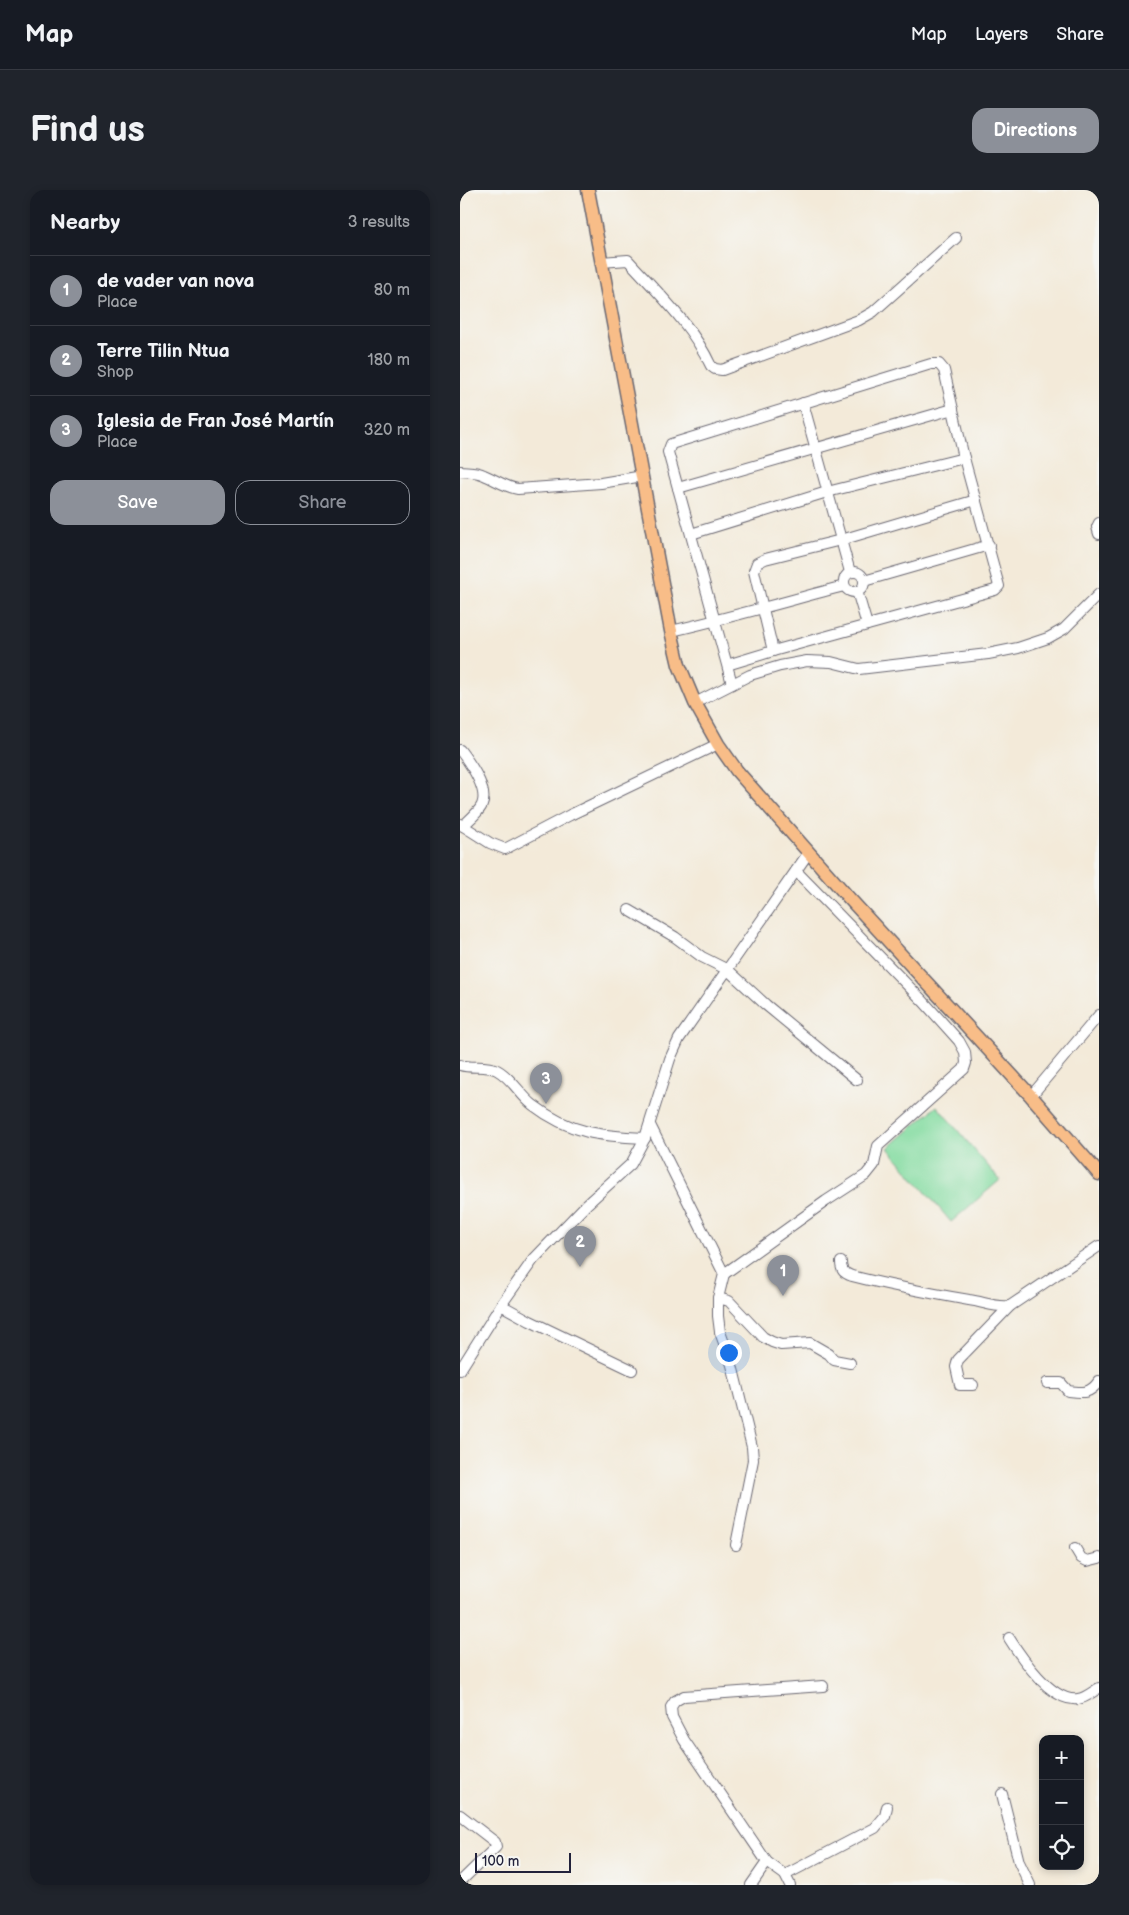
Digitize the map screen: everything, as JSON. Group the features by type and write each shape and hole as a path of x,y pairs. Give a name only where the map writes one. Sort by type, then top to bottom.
{"main road":[{"path":"588,190 671,631 679,664 695,703 718,744 737,771 1097,1168"}],"street":[{"path":"601,262 628,260 676,312 693,335 711,366 715,370 722,370 859,320 873,312 956,238"},
{"path":"727,665 995,590 999,586 964,458 944,370 939,364 931,364 803,403 671,444 668,447 732,684"},
{"path":"803,403 850,572"},
{"path":"678,488 953,409"},
{"path":"691,534 828,492 964,458"},
{"path":"460,471 485,475 507,487 518,489 601,483 643,476"},
{"path":"773,651 754,571 757,563 765,559 840,540 976,500"},
{"path":"1099,523 1097,527 1099,534"},
{"path":"864,580 989,545"},
{"path":"850,572 859,573 864,580"},
{"path":"850,572 844,580 844,586 848,590 857,591 862,587 864,580"},
{"path":"671,631 715,622 763,607 844,586"},
{"path":"857,591 866,626"},
{"path":"695,703 750,676 780,666 806,661 831,662 859,669 988,654 1018,648 1048,638 1064,629 1099,594"},
{"path":"460,750 475,772 484,797 482,806 462,825 490,843 505,849 570,815 718,744"},
{"path":"460,1370 464,1355 533,1260 587,1204 631,1164 646,1138 670,1059 679,1039 809,852"},
{"path":"736,1545 753,1460 752,1447 732,1365 720,1332 718,1298 724,1274 826,1201 866,1175 874,1165 878,1146 964,1069 966,1063 965,1052 959,1041 924,1002 796,872"},
{"path":"629,910 675,936 702,957 728,970 766,1006 857,1080"},
{"path":"1030,1096 1099,1015"},
{"path":"460,1065 466,1067 487,1066 504,1074 532,1105 556,1120 586,1133 646,1138"},
{"path":"650,1125 724,1274"},
{"path":"973,1385 960,1385 956,1367 958,1360 1010,1306 1099,1246"},
{"path":"841,1262 841,1268 844,1273 852,1276 899,1288 970,1300 997,1307 1010,1306"},
{"path":"718,1298 729,1301 763,1337 772,1342 781,1345 810,1343 829,1354 834,1360 850,1363"},
{"path":"501,1305 632,1370"},
{"path":"1047,1383 1061,1383 1068,1392 1084,1393 1094,1388 1099,1381"},
{"path":"1075,1548 1081,1558 1087,1561 1099,1558"},
{"path":"1009,1638 1023,1660 1041,1681 1058,1693 1075,1700 1085,1697 1099,1688"},
{"path":"790,1885 785,1875 767,1862 684,1740 672,1717 671,1707 675,1701 684,1696 823,1686"},
{"path":"1002,1794 1019,1862 1030,1885"},
{"path":"785,1875 875,1828 885,1816 887,1807"},
{"path":"460,1815 495,1842 496,1847 460,1882"},
{"path":"751,1885 767,1862"}],"green space":[{"path":"937,1106 1000,1180 951,1222 888,1148"}],"place":[{"name":"Iglesia de Fran José Martín","path":"546,1104"},
{"name":"Terre Tilin Ntua","path":"580,1267"},
{"name":"de vader van nova","path":"783,1296"}]}
